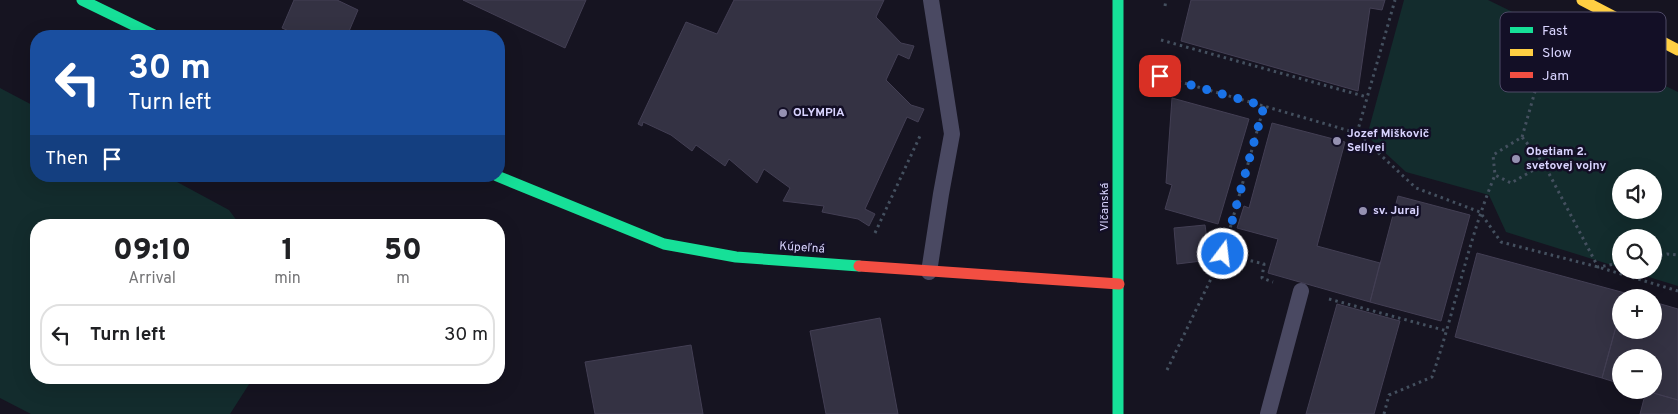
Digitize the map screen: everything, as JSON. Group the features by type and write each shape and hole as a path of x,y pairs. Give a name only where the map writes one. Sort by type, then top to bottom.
{"street":[{"path":"82,0 144,30"},
{"name":"Vlčanská","path":"1118,0 1118,414"},
{"path":"1582,0 1605,12"},
{"path":"1666,44 1678,50"},
{"name":"Kúpeľná","path":"505,179 664,244 736,257 1119,284"}],"lane":[{"path":"929,272 940,194 952,134 931,0"},
{"path":"1268,414 1301,291"}],"path":[{"path":"1165,6 1166,0"},
{"path":"1357,133 1395,0"},
{"path":"1161,40 1368,97"},
{"path":"1160,76 1357,133 1416,188 1480,212 1501,242 1598,267 1678,291"},
{"path":"1384,414 1389,395 1432,377 1448,331 1480,212 1495,175 1493,155 1522,137 1535,92"},
{"path":"1167,370 1223,254 1264,106"},
{"path":"874,236 924,128"},
{"path":"1522,137 1544,164 1598,267"},
{"path":"1495,175 1511,183 1544,164"},
{"path":"1223,254 1264,264 1262,278 1301,291 1448,331"},
{"path":"1662,255 1678,255"},
{"path":"1598,267 1612,265"}],"green space":[{"path":"1404,0 1488,0 1513,12 1500,12 1500,92 1666,92 1666,86 1678,92 1678,286 1655,279 1662,279 1662,229 1612,229 1612,265 1506,232 1489,195 1406,172 1367,136"},
{"path":"0,88 30,104 30,182 177,182 229,210 236,219 30,219 30,384 249,384 230,414 31,414 0,398"}],"building":[{"path":"294,0 337,0 358,10 350,30 286,30 282,28"},
{"path":"463,0 586,0 565,48"},
{"name":"OLYMPIA","path":"734,0 884,0 876,17 901,43 914,46 909,59 898,54 886,80 911,105 924,109 918,122 907,117 865,209 875,214 869,226 858,219 822,212 824,206 783,201 790,188 764,169 757,183 729,159 725,166 696,145 692,151 671,135 643,122 642,126 638,124 686,22 717,34"},
{"path":"1191,0 1385,0 1382,10 1370,8 1358,91 1181,41"},
{"path":"1172,98 1249,119 1218,224 1165,209 1172,185 1166,183"},
{"path":"1272,123 1345,142 1317,246 1380,263 1370,302 1268,273 1278,239 1237,228 1244,206 1249,208"},
{"path":"1398,196 1470,215 1441,321 1370,302"},
{"path":"1205,225 1210,260 1177,264 1174,228"},
{"path":"1477,253 1612,289 1613,339 1602,378 1455,337"},
{"path":"1337,304 1400,321 1374,414 1306,414"},
{"path":"1662,304 1678,309 1678,400 1662,395 1662,349 1612,349 1612,381 1602,378 1613,339 1662,339"},
{"path":"880,318 898,414 826,414 810,331"},
{"path":"691,345 703,414 595,414 585,362"},
{"path":"1662,396 1678,400 1678,414 1640,414 1644,399 1662,399"}],"traffic: fast":[{"path":"82,0 144,30"},
{"path":"1118,0 1118,414"},
{"path":"505,179 664,244 736,257 859,266"}],"traffic: slow":[{"path":"1582,0 1605,12"},
{"path":"1666,44 1678,50"}],"traffic: jam":[{"path":"859,266 1119,284"}],"place":[{"name":"OLYMPIA","path":"783,113"},
{"name":"Jozef Miškovič Sellyei","path":"1337,141"},
{"name":"Obetiam 2. svetovej vojny","path":"1516,159"},
{"name":"sv. Juraj","path":"1363,211"}],"route":[{"path":"1160,76 1264,106 1223,254"}]}
